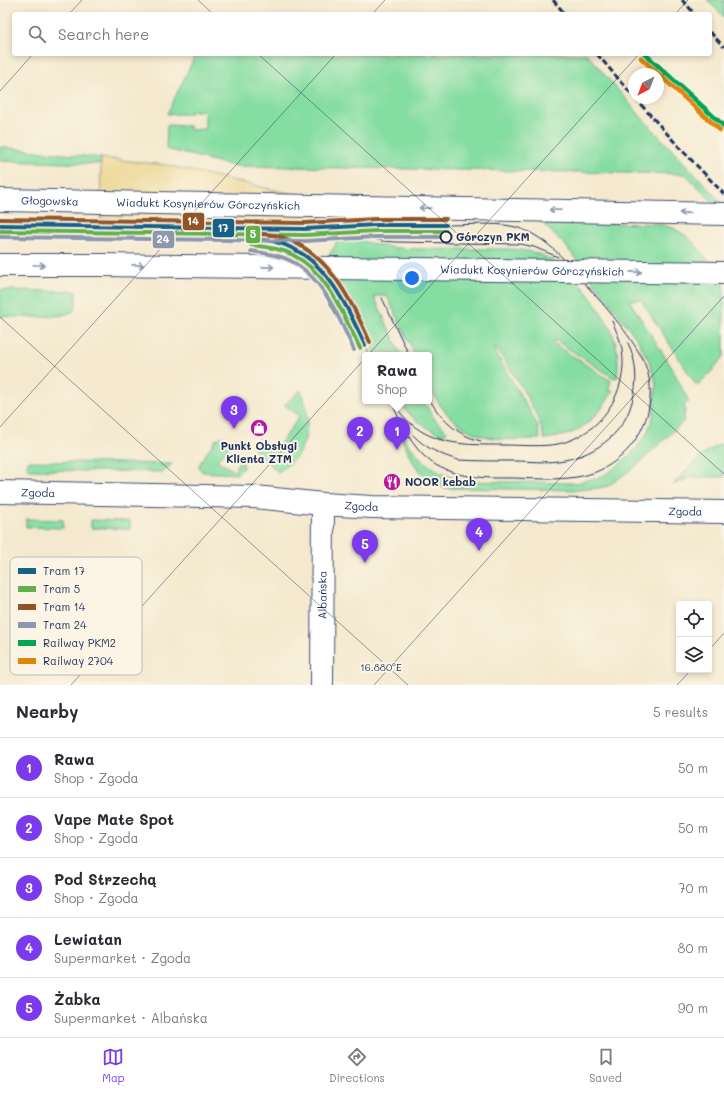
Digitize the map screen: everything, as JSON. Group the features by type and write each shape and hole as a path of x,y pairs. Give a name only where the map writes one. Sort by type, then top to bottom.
{"main road":[{"name":"Głogowska","path":"0,200 101,202"},
{"name":"Wiadukt Kosynierów Górczyńskich","path":"101,202 724,214"},
{"name":"Wiadukt Kosynierów Górczyńskich","path":"0,265 724,273"},
{"name":"Zgoda","path":"0,492 255,497 323,504 380,507 724,512"},
{"name":"Albańska","path":"322,685 323,504"}],"green space":[{"path":"707,0 724,0 724,17"},
{"path":"195,56 589,56 628,102 628,104 630,104 724,205 724,213 685,174 234,166 166,149 167,125 190,126 190,130 205,129 205,111 190,111 190,114 167,114"},
{"path":"0,147 101,158 101,164 0,161"},
{"path":"541,222 659,224 673,228 688,237 724,278 724,356 697,386 641,300 629,300 672,368 689,402 684,403 685,410 683,422 636,466 608,486 578,490 444,488 438,486 418,470 396,426 408,444 424,462 440,473 464,481 576,483 603,476 620,464 636,449 647,433 653,417 656,383 649,361 637,339 565,245"},
{"path":"336,236 342,236 396,248 523,250 544,256 568,272 581,285 604,316 612,333 617,350 617,378 612,377 555,340 553,343 611,381 608,390 613,391 594,418 581,428 566,435 544,439 537,417 525,393 497,349 493,348 537,424 540,439 499,439 477,434 469,430 455,421 438,402 432,392 432,352 414,352 387,296 374,296 400,352 375,352 347,295 338,281 323,264 336,244"},
{"path":"0,290 76,291 76,309 62,315 52,316 0,316"},
{"path":"301,390 308,417 305,440 298,455 278,472 255,451 254,445 257,439 275,451 300,416 284,405"},
{"path":"401,404 425,404 436,421 447,431 444,435 430,430 413,418"},
{"path":"222,437 226,438 232,444 217,460 235,472 241,455 243,460 243,468 237,474 202,472 199,467 200,463 216,439"},
{"path":"724,443 724,477 691,477 673,485 709,450"},
{"path":"28,461 172,464 164,472 30,470 27,467"},
{"path":"26,519 63,520 63,528 26,527"},
{"path":"91,520 130,521 130,529 91,528"}],"sand":[{"path":"101,158 166,165 314,199 321,207 322,224 100,220"}],"tram line":[{"name":"14","path":"0,219 305,223 376,219 446,219"},
{"path":"392,404 412,442 431,462 450,472 461,475 482,477 554,479 585,476 593,473 608,466 621,456 632,444 641,430 647,415 650,400 650,383 642,358 631,339 566,261 544,241 519,228 497,224 446,225"},
{"name":"17","path":"0,225 305,229 376,225 446,225"},
{"path":"305,229 341,232 382,241 396,242 521,244 534,247 558,257"},
{"name":"5","path":"0,231 305,235 376,231 446,231"},
{"name":"14","path":"253,233 277,236 295,243 310,252 324,264 345,293 370,342"},
{"name":"24","path":"0,237 305,241 376,237 446,237"},
{"name":"17","path":"252,239 273,241 293,248 308,258 320,269 341,297 365,345"},
{"name":"5","path":"251,245 272,248 293,255 316,272 341,308 360,348"},
{"name":"24","path":"251,251 280,256 301,267 311,276 329,299 354,350"},
{"path":"382,298 408,352"},
{"path":"399,411 410,423 421,431 446,441 474,445 531,446 558,444 573,439 587,431 599,421 616,396 621,381 623,366 622,350 612,321"},
{"path":"413,435 423,444 445,456 458,460 547,462 571,459 583,455 594,450 614,435 628,414 634,395 636,380 635,365 628,343"},
{"path":"365,345 368,352"},
{"path":"432,403 450,425 465,435 481,441"}],"railway":[{"path":"553,0 563,12"},
{"path":"682,0 693,12"},
{"path":"712,34 724,47"},
{"path":"599,56 628,90"},
{"path":"640,104 724,194"}],"rail line":[{"name":"PKM2","path":"647,56 724,126"},
{"name":"2704","path":"641,58 720,130"}],"place":[{"name":"Górczyn PKM","path":"446,237"},
{"name":"Punkt Obsługi Klienta ZTM","path":"259,428"},
{"name":"Pod Strzechą","path":"234,429"},
{"name":"Vape Mate Spot","path":"360,450"},
{"name":"Rawa","path":"397,450"},
{"name":"NOOR kebab","path":"392,482"},
{"name":"Lewiatan","path":"479,551"},
{"name":"Żabka","path":"365,563"}]}
